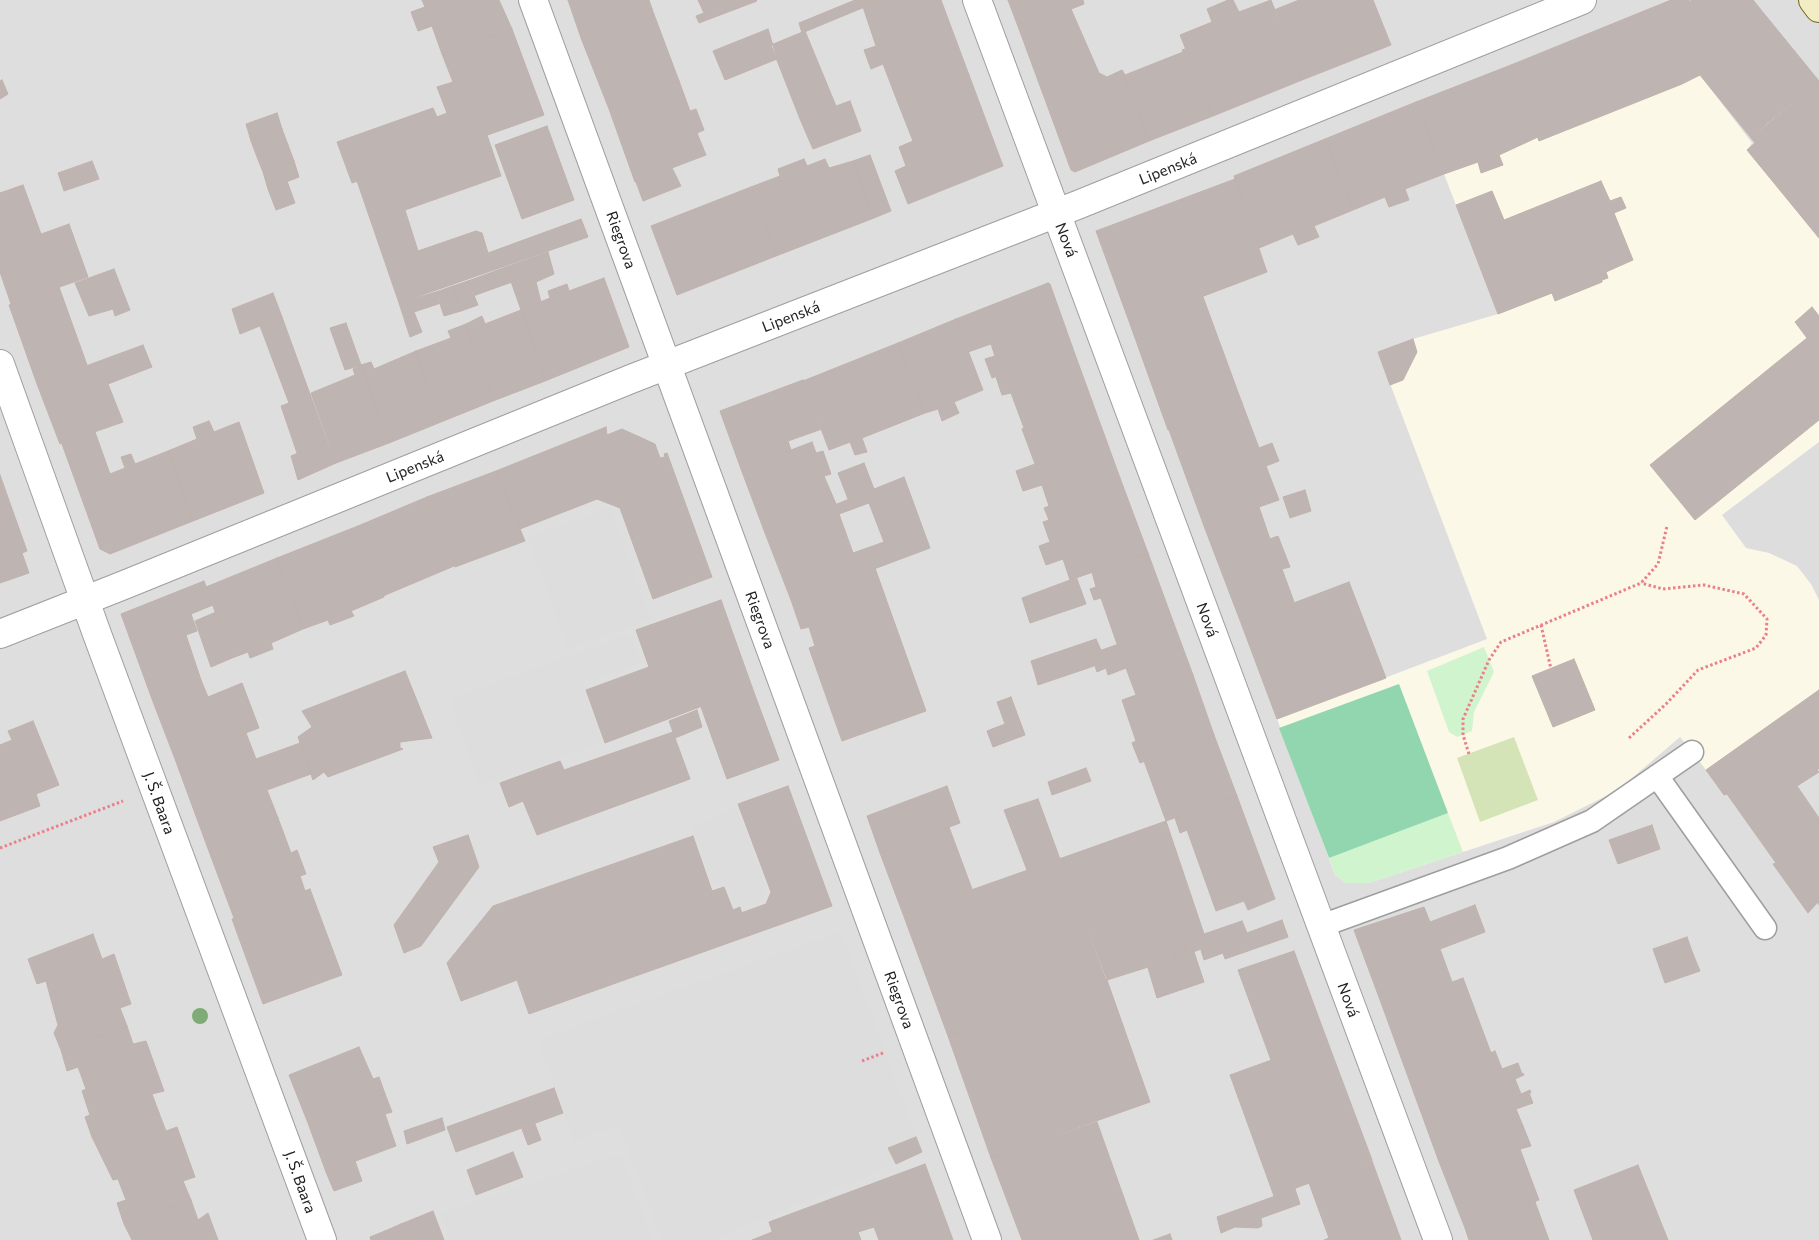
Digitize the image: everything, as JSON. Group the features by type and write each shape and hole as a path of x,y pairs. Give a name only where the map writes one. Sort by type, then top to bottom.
{"street":[{"name":"Riegrova","path":"533,0 987,1240"},
{"name":"Nová","path":"977,0 1438,1240"},
{"name":"Lipenská","path":"0,634 666,366 1056,214 1582,0"},
{"path":"1813,0 1819,8"},
{"name":"J. Š. Baara","path":"0,364 84,601 322,1240"}],"lane":[{"path":"1321,926 1508,858 1592,821 1692,752"},
{"path":"1657,776 1765,928"}],"path":[{"path":"1469,754 1463,734 1463,719 1489,660 1501,642 1641,582 1658,564 1667,526"},
{"path":"1629,738 1666,704 1698,670 1756,648 1766,635 1767,619 1744,594 1704,585 1663,589 1641,582"},
{"path":"1541,625 1551,669"},
{"path":"0,848 154,790"},
{"path":"862,1061 885,1052"}],"shaded area":[{"path":"0,0 1819,0 1819,1240 0,1240"},
{"path":"1700,75 1752,143 1747,150 1819,238 1819,690 1706,770 1680,737 1618,790 1554,822 1369,883 1346,883 1335,875 1277,719 1487,639 1378,352 1413,339 1498,314 1444,174 1478,162 1481,172 1499,155 1538,137 1539,141"},
{"path":"1819,442 1819,600 1811,584 1797,566 1769,553 1746,548 1722,515"},
{"path":"610,508 651,619 568,649 528,537"},
{"path":"631,634 642,663 581,684 602,743 480,786 449,699"},
{"path":"735,806 767,891 763,900 743,908 740,903 735,905 726,882 714,886 692,828"},
{"path":"841,932 916,1137 888,1148 896,1164 712,1240 662,1240 619,1125 574,1141 538,1039"},
{"path":"620,1154 653,1240 449,1240 440,1213"}],"green space":[{"path":"1484,647 1494,672 1474,712 1472,731 1457,737 1449,732 1427,671"},
{"path":"1399,684 1448,813 1329,858 1279,728"},
{"path":"1514,737 1538,800 1480,822 1457,758"},
{"path":"1448,813 1463,852 1369,883 1346,883 1335,875 1329,858"}],"building":[{"path":"422,0 499,0 512,29 442,54 432,26 418,31 411,12 425,7"},
{"path":"568,0 649,0 652,9 581,38"},
{"path":"698,0 757,1 699,23 696,16 704,13"},
{"path":"855,0 865,0 867,6 802,33 799,23"},
{"path":"865,0 881,0 867,6"},
{"path":"881,0 941,0 969,75 898,103 883,64 871,69 864,50 876,46 863,7"},
{"path":"1008,0 1083,0 1084,4 1019,29"},
{"path":"1228,0 1233,0 1239,12 1271,0 1302,80 1213,116 1180,35 1212,22 1207,9"},
{"path":"1299,0 1373,0 1391,45 1302,80 1274,10"},
{"path":"1671,0 1689,0 1689,22 1692,25 1687,29 1766,124 1751,138 1700,75 1539,141 1511,65"},
{"path":"1691,0 1753,0 1819,81 1766,124 1687,29 1692,25 1689,22"},
{"path":"652,9 679,81 609,109 581,38"},
{"path":"1071,9 1099,73 1107,77 1122,70 1149,141 1075,172 1071,170 1019,29"},
{"path":"512,29 544,115 352,183 337,142 433,108 437,117 447,113 437,87 453,82 442,54"},
{"path":"768,29 777,59 725,80 713,51"},
{"path":"805,31 836,106 800,119 771,45"},
{"path":"1185,49 1213,116 1149,141 1122,70 1125,75 1183,52 1182,50"},
{"path":"1511,65 1538,137 1499,155 1503,165 1481,173 1478,162 1444,174 1416,102"},
{"path":"969,75 1003,166 908,204 895,171 906,166 899,147 913,141 898,103"},
{"path":"2,80 8,94 0,99 0,81"},
{"path":"679,81 690,111 696,109 704,130 697,133 706,155 635,182 609,109"},
{"path":"1819,81 1819,238 1747,150 1755,143 1751,138"},
{"path":"850,101 861,131 813,149 800,119"},
{"path":"1416,102 1444,174 1405,189 1409,200 1389,207 1385,197 1353,210 1325,139"},
{"path":"277,113 282,129 251,141 246,124"},
{"path":"547,126 574,200 522,219 495,145"},
{"path":"282,129 288,145 257,157 251,141"},
{"path":"487,135 501,176 405,210 418,251 476,231 482,233 488,253 581,219 588,237 399,303 357,181"},
{"path":"1325,139 1353,210 1314,226 1319,237 1298,245 1293,234 1259,248 1234,176"},
{"path":"288,145 294,161 263,172 257,157"},
{"path":"870,155 891,211 874,218 853,161"},
{"path":"804,159 807,166 825,159 829,168 853,161 874,218 776,256 751,187 780,176 778,169"},
{"path":"92,161 99,179 64,191 58,173"},
{"path":"294,161 299,177 268,189 263,172"},
{"path":"672,168 681,186 643,201 636,182"},
{"path":"1235,179 1267,272 1130,324 1096,231"},
{"path":"287,181 295,203 276,210 268,189"},
{"path":"1601,181 1610,201 1621,197 1626,208 1614,213 1633,260 1606,272 1608,278 1602,280 1602,282 1555,301 1552,293 1498,314 1456,205 1492,191 1504,220"},
{"path":"23,185 41,234 0,249 0,193"},
{"path":"751,187 776,256 677,295 651,226"},
{"path":"69,224 88,277 11,304 0,272 0,249"},
{"path":"548,252 554,274 536,282 541,302 521,310 506,267"},
{"path":"506,267 512,282 473,296 468,281"},
{"path":"114,269 130,310 115,316 113,309 89,316 75,283"},
{"path":"604,278 629,347 545,381 521,310 550,298 548,291 567,284 569,291"},
{"path":"468,281 478,305 461,311 453,286"},
{"path":"1048,283 1050,284 1072,346 992,378 985,359 995,356 991,344 968,352 956,319"},
{"path":"453,286 461,311 444,316 436,292"},
{"path":"59,287 87,365 37,384 9,305"},
{"path":"436,292 441,303 414,312 422,332 410,337 399,303"},
{"path":"273,293 282,317 240,334 232,309"},
{"path":"1203,297 1242,403 1168,430 1130,324"},
{"path":"1812,307 1819,316 1819,420 1695,520 1650,465 1807,338 1795,322"},
{"path":"521,310 545,381 493,401 466,324 482,316 485,324"},
{"path":"282,317 327,441 297,453 281,406 289,403 260,326"},
{"path":"956,319 983,390 954,402 959,413 942,421 938,409 925,413 898,343"},
{"path":"346,323 361,365 345,370 330,328"},
{"path":"466,324 493,401 441,422 416,351 451,338 448,331"},
{"path":"1413,339 1417,352 1403,380 1390,385 1378,352"},
{"path":"898,343 925,413 862,438 867,452 855,455 850,442 829,450 803,381"},
{"path":"143,345 152,367 108,384 123,422 60,444 37,384"},
{"path":"1072,346 1092,401 1024,428 1011,393 1002,395 996,377"},
{"path":"416,351 441,422 389,443 361,365 371,362 374,369"},
{"path":"361,365 389,443 336,463 311,393 355,375 353,369"},
{"path":"803,380 822,429 788,441 791,450 741,469 720,411"},
{"path":"1092,401 1120,478 1049,506 1042,485 1023,491 1016,471 1035,464 1022,429"},
{"path":"1242,403 1259,448 1272,443 1279,461 1266,466 1279,500 1204,526 1169,430"},
{"path":"209,421 214,432 239,422 264,493 193,521 168,451 197,439 193,427"},
{"path":"606,427 607,435 622,429 655,444 660,458 665,457 664,454 667,453 712,577 653,599 620,508 597,499 520,529 496,471"},
{"path":"95,432 110,474 125,468 121,457 131,454 135,464 168,451 193,521 110,554 100,549 62,444"},
{"path":"327,441 336,463 298,480 291,456"},
{"path":"812,442 816,453 823,451 831,474 824,476 836,504 765,533 741,469"},
{"path":"864,463 874,489 848,499 838,473"},
{"path":"496,471 525,541 455,567 427,497"},
{"path":"0,475 27,551 22,553 29,573 0,583"},
{"path":"904,477 930,548 791,600 765,533","holes":["869,503 884,542 853,553 839,514"]},
{"path":"1120,478 1148,553 1070,580 1063,559 1046,565 1039,546 1050,542 1043,522 1049,520 1044,508"},
{"path":"1305,490 1311,511 1290,518 1283,497"},
{"path":"427,497 454,566 383,596 358,526"},
{"path":"1259,507 1270,539 1278,536 1290,567 1282,569 1294,602 1241,623 1204,526"},
{"path":"358,526 384,597 351,611 354,616 330,625 328,620 303,629 277,558"},
{"path":"1148,553 1174,624 1117,644 1101,598 1094,600 1090,589 1096,587 1092,572"},
{"path":"277,558 303,629 271,643 273,649 250,658 248,652 232,658 206,587"},
{"path":"875,568 926,711 842,741 809,648 815,646 809,627 801,629 791,600"},
{"path":"1077,579 1086,604 1030,623 1022,598"},
{"path":"204,581 213,605 191,614 197,631 186,635 201,680 152,699 121,614"},
{"path":"1349,582 1386,678 1277,719 1241,623"},
{"path":"721,600 752,687 605,743 586,690 649,667 636,630"},
{"path":"216,612 232,658 211,667 195,621"},
{"path":"1174,624 1193,675 1136,695 1126,668 1108,675 1106,668 1097,672 1091,654"},
{"path":"1096,639 1101,650 1035,674 1031,661"},
{"path":"1091,654 1094,666 1038,685 1035,674"},
{"path":"1574,659 1595,710 1553,727 1532,676"},
{"path":"405,671 432,738 400,742 400,748 403,749 328,777 324,772 313,780 298,737 312,727 302,711"},
{"path":"1193,675 1214,735 1140,763 1132,743 1136,741 1122,700"},
{"path":"201,680 208,697 242,683 259,728 175,759 152,699"},
{"path":"752,687 779,760 727,779 701,707"},
{"path":"1819,690 1819,768 1817,770 1819,772 1797,786 1819,818 1819,905 1818,902 1808,913 1773,864 1776,863 1727,794 1724,795 1706,770"},
{"path":"1011,697 1025,735 993,747 987,731 1005,724 997,702"},
{"path":"697,710 702,727 675,738 690,779 537,835 523,801 509,807 500,783 560,761 564,770 673,732 669,721"},
{"path":"33,721 59,785 36,794 40,806 0,821 0,745 12,740 8,731"},
{"path":"246,733 256,759 300,743 311,774 267,790 278,818 207,846 175,759"},
{"path":"1214,735 1237,796 1166,821 1144,761"},
{"path":"1086,768 1091,781 1052,795 1048,782"},
{"path":"788,786 832,906 748,936 741,913 766,904 771,892 738,804"},
{"path":"947,786 960,823 880,853 867,816"},
{"path":"1237,796 1275,899 1248,910 1244,901 1216,911 1187,830 1180,833 1175,818"},
{"path":"1038,799 1060,859 1027,870 1004,810"},
{"path":"278,818 291,853 297,850 306,874 300,876 305,891 234,918 207,846"},
{"path":"1166,821 1204,934 1185,945 1173,949 1177,958 1107,980 1062,858"},
{"path":"1652,825 1660,849 1618,864 1609,840"},
{"path":"949,827 972,889 903,914 880,853"},
{"path":"468,835 479,867 421,946 404,953 394,925 439,862 433,847"},
{"path":"693,836 712,891 724,887 733,910 740,907 748,936 529,1014 517,980 461,1001 447,963 493,906"},
{"path":"1062,858 1106,981 948,1036 903,914"},
{"path":"310,889 342,975 263,1004 232,919"},
{"path":"1475,905 1485,932 1440,949 1452,982 1383,1008 1354,930 1424,907 1430,922"},
{"path":"1282,920 1288,937 1225,959 1223,953 1204,960 1201,950"},
{"path":"1242,921 1247,933 1187,954 1185,945 1204,934"},
{"path":"93,934 102,959 114,954 131,1004 120,1008 127,1026 61,1050 54,1033 58,1025 46,981 37,984 28,959"},
{"path":"1687,937 1693,954 1659,966 1653,949"},
{"path":"1185,945 1187,954 1177,958 1173,949"},
{"path":"1294,951 1327,1040 1271,1060 1238,970"},
{"path":"1194,952 1204,982 1157,998 1148,968"},
{"path":"1693,954 1700,971 1665,983 1659,966"},
{"path":"1463,978 1491,1053 1411,1085 1383,1008"},
{"path":"1107,980 1150,1102 991,1158 948,1036"},
{"path":"127,1026 133,1044 146,1041 164,1091 152,1094 159,1113 92,1137 85,1117 90,1115 82,1091 86,1089 78,1067 67,1071 61,1050"},
{"path":"1327,1040 1372,1160 1274,1196 1230,1075"},
{"path":"359,1047 373,1079 379,1077 385,1094 308,1123 289,1075"},
{"path":"1495,1051 1502,1069 1518,1063 1524,1075 1515,1079 1521,1094 1530,1090 1531,1093 1529,1093 1533,1103 1516,1109 1523,1126 1438,1159 1411,1085"},
{"path":"554,1088 563,1113 456,1152 447,1127"},
{"path":"385,1094 392,1112 385,1114 396,1146 326,1172 308,1123"},
{"path":"159,1113 166,1131 177,1127 195,1177 183,1181 191,1200 124,1224 117,1203 126,1200 118,1179 113,1180 92,1137"},
{"path":"442,1118 445,1130 407,1144 404,1131"},
{"path":"1097,1122 1139,1240 1022,1240 991,1158"},
{"path":"535,1124 541,1140 528,1145 522,1129"},
{"path":"1523,1126 1531,1146 1520,1149 1539,1200 1465,1228 1438,1159"},
{"path":"916,1137 922,1152 896,1164 888,1148"},
{"path":"513,1152 523,1177 476,1195 467,1170"},
{"path":"355,1161 362,1181 334,1191 326,1172"},
{"path":"1372,1161 1401,1240 1324,1240 1329,1238 1309,1183"},
{"path":"925,1164 953,1240 879,1240 874,1227 858,1232 861,1240 775,1240 769,1222"},
{"path":"1638,1165 1668,1240 1593,1240 1574,1190"},
{"path":"1295,1189 1300,1204 1261,1218 1262,1226 1258,1228 1235,1227 1221,1233 1217,1217"},
{"path":"191,1200 198,1220 208,1213 218,1240 132,1240 124,1224"},
{"path":"1535,1202 1549,1240 1469,1240 1465,1228"},
{"path":"433,1211 444,1240 424,1240 416,1218"},
{"path":"416,1218 424,1240 407,1240 401,1224"},
{"path":"401,1224 407,1240 389,1240 385,1231"},
{"path":"385,1231 389,1240 371,1240 370,1237"},
{"path":"772,1232 775,1240 752,1240"},
{"path":"1170,1234 1172,1240 1153,1240"}]}
